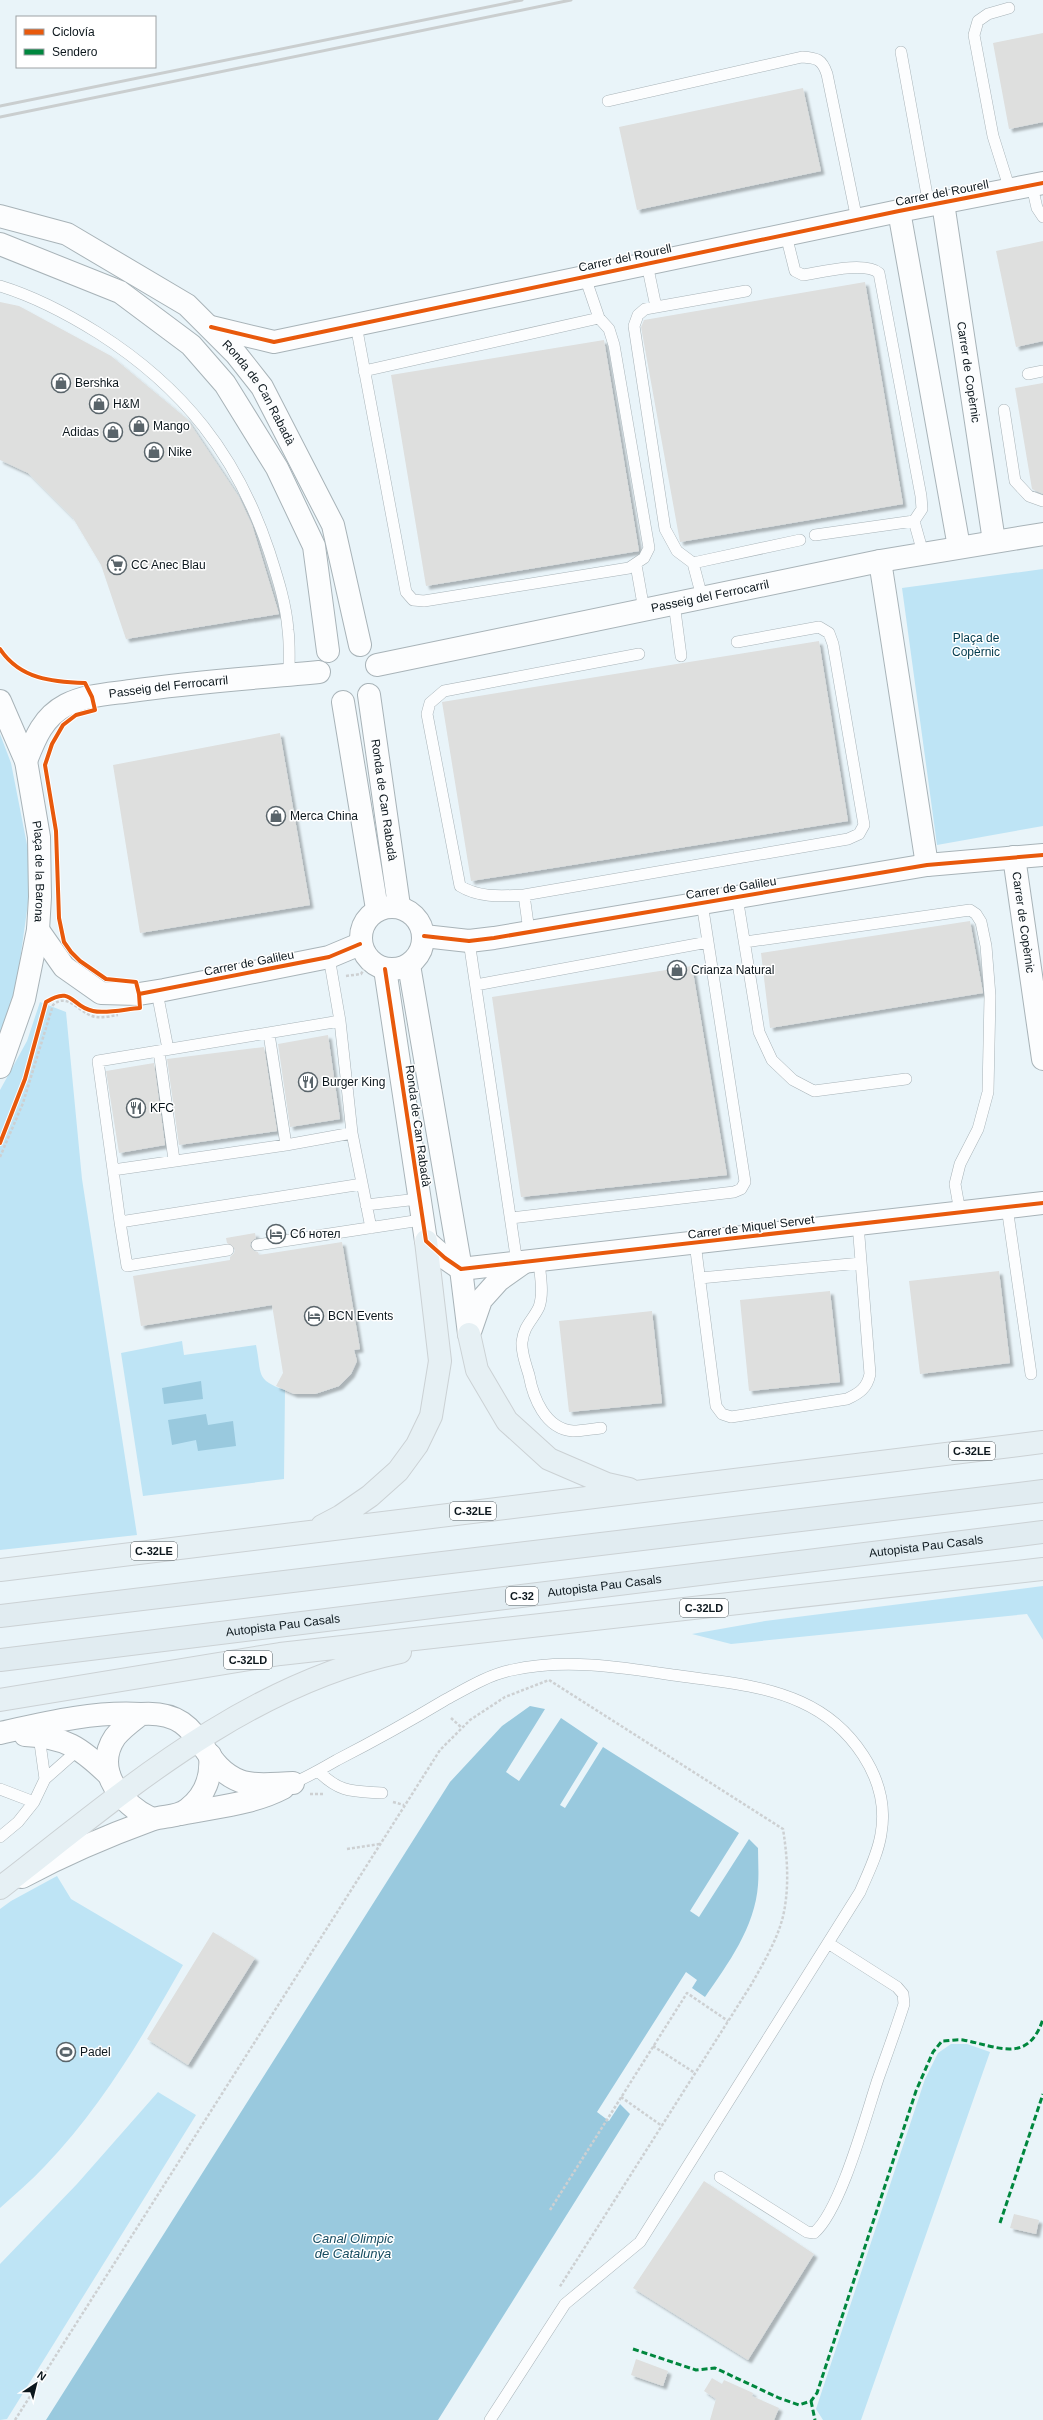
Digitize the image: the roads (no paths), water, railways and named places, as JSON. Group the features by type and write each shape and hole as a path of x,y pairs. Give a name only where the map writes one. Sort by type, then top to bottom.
{"highway":[{"path":"308,1532 341,1516 370,1496 398,1471 417,1445 431,1416 440,1361 426,1241"},
{"path":"469,1334 477,1370 507,1421 549,1459 607,1484 638,1491"},
{"name":"C-32LE","path":"0,1570 1043,1442"},
{"path":"0,1616 1043,1491"},
{"name":"Autopista Pau Casals","path":"0,1660 1043,1532"},
{"name":"C-32LD","path":"0,1700 280,1654 1043,1569"},
{"path":"0,1888 120,1795 204,1747 265,1699 334,1669 386,1655 497,1631"}],"street":[{"name":"Carrer del Rourell","path":"211,327 274,342 899,211 1037,185"},
{"name":"Carrer de Copèrnic","path":"936,205 994,541"},
{"path":"899,211 958,547"},
{"name":"Ronda de Can Rabadà","path":"0,216 67,234 187,305 211,327 262,387 333,525 360,646"},
{"name":"Ronda de Can Rabadà","path":"0,244 120,292 191,345 225,384 276,468 314,546 328,651"},
{"name":"Passeig del Ferrocarril","path":"378,665 880,561 1043,534"},
{"path":"880,561 927,865"},
{"path":"346,643 360,646 373,656 378,665 376,684 369,695 356,702 343,702 329,696 323,689 319,672 322,659 328,651 336,645 346,643"},
{"name":"Passeig del Ferrocarril","path":"26,760 37,733 49,717 66,705 87,698 181,684 319,672"},
{"name":"Ronda de Can Rabadà","path":"369,695 399,906"},
{"name":"Plaça de la Barona","path":"0,701 26,760 39,836 38,930 24,998 0,1067"},
{"name":"Ronda de Can Rabadà","path":"343,702 378,909"},
{"name":"Carrer de Galileu","path":"424,936 469,941 927,865 1014,857 1043,856"},
{"name":"Carrer de Copèrnic","path":"1014,857 1043,1059"},
{"path":"399,906 415,915 424,936 420,954 409,965 385,969 370,962 360,944 364,921 378,909 399,906"},
{"name":"Carrer de Galileu","path":"38,930 64,967 101,993 139,994 157,992 329,957 360,944"},
{"name":"Ronda de Can Rabadà","path":"409,965 461,1268 469,1334"},
{"name":"Ronda de Can Rabadà","path":"385,969 418,1199 426,1241"},
{"name":"Carrer de Miquel Servet","path":"461,1268 527,1262 1043,1203"},
{"path":"426,1241 445,1258 461,1268"},
{"name":"Carrer de Miquel Servet","path":"469,1334 480,1300 499,1280 527,1262"},
{"path":"108,1776 110,1748 115,1738 141,1714"},
{"path":"0,1733 36,1725 98,1716 162,1714 175,1719 188,1727 220,1768 239,1781 248,1784 293,1783"},
{"path":"0,1733 39,1736 64,1740 79,1749 108,1776 129,1806 152,1819"},
{"path":"177,1815 188,1809 203,1792 210,1773 204,1747"},
{"path":"0,1888 40,1868 152,1819 265,1796 293,1783"}],"lane":[{"path":"1009,8 988,14 978,21 974,35 993,136 1010,190"},
{"path":"901,52 936,205"},
{"path":"608,101 802,57 816,58 824,63 827,74 857,220"},
{"path":"1037,185 1037,208 1043,217"},
{"path":"786,235 795,271 803,275 863,267 873,268 879,273 921,496 922,509 914,521 815,535"},
{"path":"647,264 656,307"},
{"path":"356,325 406,592 413,600 424,601 629,568 636,565 644,558 649,548 614,345 609,329 599,318 584,277"},
{"path":"0,286 26,294 63,311 117,345 149,369 203,425 241,482 256,512 279,581 288,629 289,675"},
{"path":"702,597 693,563 677,550 665,529 635,341 634,326 638,315 645,309 746,291"},
{"path":"364,371 599,318"},
{"path":"1028,374 1043,371"},
{"path":"1004,410 1015,481 1029,496 1043,501"},
{"path":"914,521 923,553"},
{"path":"693,563 800,540"},
{"path":"636,565 644,610"},
{"path":"674,603 681,656"},
{"path":"639,654 444,691 430,703 427,714 460,886 470,892 482,894 524,895 848,839 859,834 864,825 833,644 829,633 819,627 737,642"},
{"path":"524,895 529,931"},
{"path":"737,897 759,1032 772,1060 793,1080 814,1091 906,1079"},
{"path":"510,1218 734,1192 741,1189 745,1182 702,903"},
{"path":"745,942 970,910 976,914 981,922 986,946 990,996 988,1092 978,1129 960,1164 955,1184 960,1212"},
{"path":"469,941 510,1218 541,1297 538,1308 524,1330 522,1344 533,1394 540,1408 550,1420 563,1428 573,1431 601,1428"},
{"path":"476,985 708,942"},
{"path":"329,957 340,1022 352,1133 371,1228"},
{"path":"157,992 174,1160"},
{"path":"228,1250 127,1266 98,1061 340,1022"},
{"path":"269,1034 286,1145"},
{"path":"113,1170 286,1145 352,1133"},
{"path":"120,1222 362,1184"},
{"path":"366,1206 418,1199"},
{"path":"1007,1207 1031,1374"},
{"path":"257,1245 422,1220"},
{"path":"695,1243 716,1406 722,1414 731,1417 847,1399 859,1394 868,1384 870,1374 858,1224"},
{"path":"700,1278 861,1263"},
{"path":"293,1783 318,1771 482,1680 510,1670 539,1665 610,1666 746,1685 800,1702 828,1716 850,1737 865,1756 882,1805 881,1834 872,1863 860,1892 640,2242 565,2304 490,2420"},
{"path":"39,1736 45,1779"},
{"path":"0,1837 18,1822 34,1802 45,1779 79,1749"},
{"path":"318,1771 331,1784 346,1790 382,1793"},
{"path":"0,1789 34,1802"},
{"path":"720,2177 807,2232 814,2233 819,2229 834,2200 866,2121 904,2004 903,1994 897,1987 828,1943"}],"water":[{"path":"201,1381 203,1399 164,1404 162,1388"},
{"path":"206,1414 208,1425 233,1421 236,1446 198,1451 196,1440 172,1445 168,1420"},
{"name":"Canal Olimpic de Catalunya","path":"530,1706 545,1709 506,1772 519,1781 561,1718 598,1743 560,1805 565,1808 603,1747 739,1833 690,1911 699,1917 749,1839 758,1848 758,1885 756,1901 752,1916 739,1944 705,1997 692,1988 697,1980 686,1972 597,2112 609,2121 620,2104 630,2114 438,2420 46,2420 450,1782 502,1726"}],"railway":[{"path":"0,106 522,0"},
{"path":"0,117 571,0"}],"place":[{"name":"Bershka","path":"61,383"},
{"name":"H&M","path":"99,404"},
{"name":"Mango","path":"139,426"},
{"name":"Adidas","path":"113,432"},
{"name":"Nike","path":"154,452"},
{"name":"CC Anec Blau","path":"117,565"},
{"name":"Merca China","path":"276,816"},
{"name":"Crianza Natural","path":"677,970"},
{"name":"Burger King","path":"308,1082"},
{"name":"KFC","path":"136,1108"},
{"name":"Сб нотел","path":"276,1234"},
{"name":"BCN Events","path":"314,1316"},
{"name":"Padel","path":"66,2052"}],"park label":[{"name":"Plaça de Copèrnic","path":"976,645"}]}
